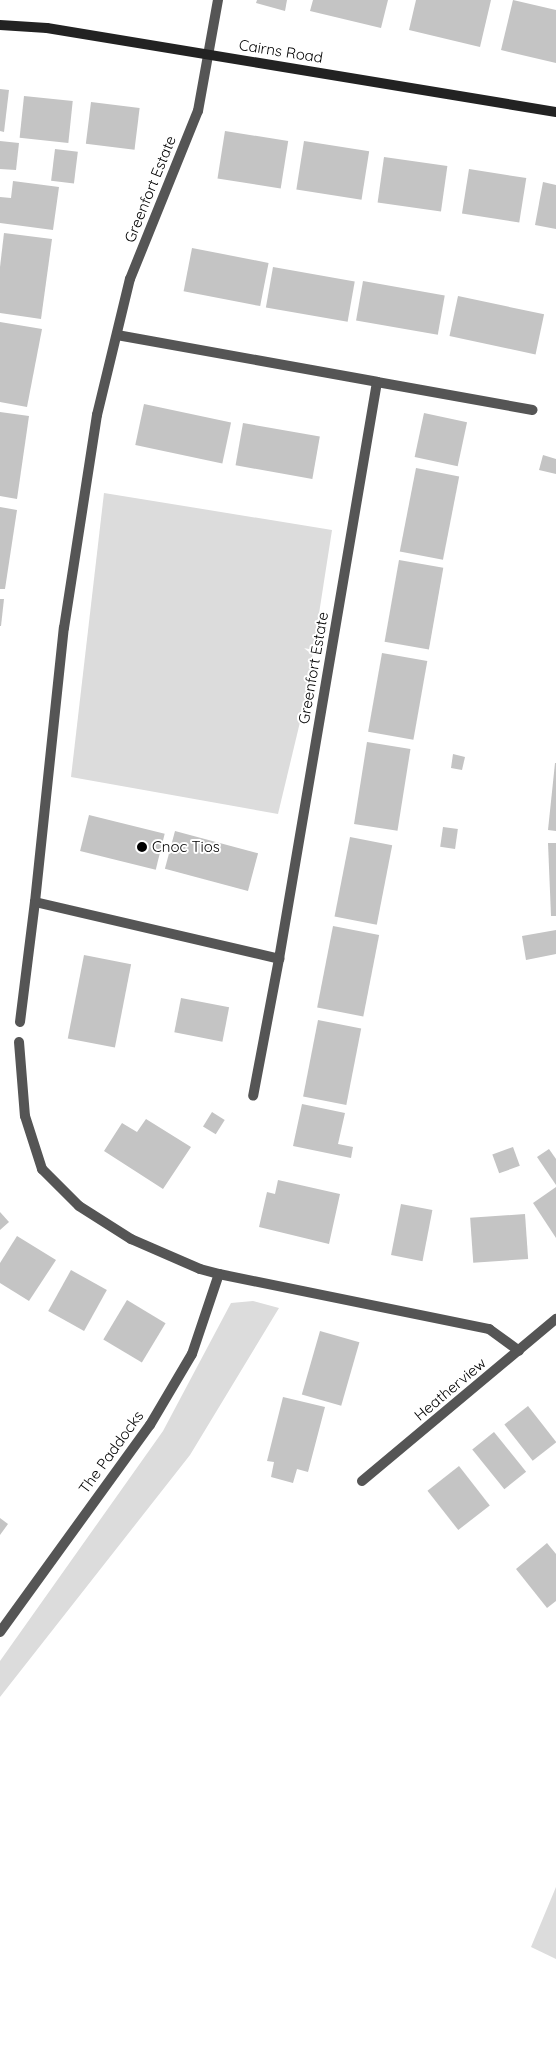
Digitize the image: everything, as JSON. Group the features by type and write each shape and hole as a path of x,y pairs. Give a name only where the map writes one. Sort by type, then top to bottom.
{"street":[{"name":"Greenfort Estate","path":"20,1022 35,902 64,628 97,415 130,279 198,111 218,0"},
{"name":"Cairns Road","path":"0,25 47,28 556,112"},
{"path":"117,335 532,410"},
{"name":"Greenfort Estate","path":"253,1096 279,959 377,382"},
{"path":"35,902 279,959"},
{"path":"19,1042 24,1116 42,1169 79,1206 131,1239 200,1269 219,1274 488,1329 519,1351"},
{"name":"The Paddocks","path":"0,1632 150,1425 192,1354 219,1274"},
{"name":"Heatherview","path":"362,1481 556,1319"}],"shaded area":[{"path":"104,493 332,530 306,697 278,814 71,777"},
{"path":"253,1301 279,1308 190,1455 0,1697 0,1661 163,1431 231,1303"},
{"path":"556,1887 556,1959 531,1947"}],"building":[{"path":"257,0 287,0 285,11 256,3"},
{"path":"313,0 388,0 381,28 310,11"},
{"path":"416,0 491,0 480,47 409,30"},
{"path":"513,0 556,10 556,63 501,50"},
{"path":"0,89 9,90 4,132 0,131"},
{"path":"24,96 73,101 68,143 20,138"},
{"path":"91,102 140,108 135,150 86,144"},
{"path":"225,131 288,141 281,188 217,178"},
{"path":"0,141 19,143 16,170 0,169"},
{"path":"304,141 369,151 362,200 296,189"},
{"path":"55,149 78,152 74,184 51,181"},
{"path":"384,157 447,166 441,211 378,203"},
{"path":"469,169 526,178 519,223 462,213"},
{"path":"13,181 59,187 53,230 0,223 0,197 11,198"},
{"path":"543,182 556,185 556,229 535,225"},
{"path":"4,233 52,239 41,319 0,313 0,267"},
{"path":"192,248 269,263 260,306 184,291"},
{"path":"273,267 355,281 348,322 266,307"},
{"path":"363,281 445,295 438,335 356,320"},
{"path":"458,296 544,314 536,354 449,336"},
{"path":"0,322 42,329 27,407 0,402"},
{"path":"144,404 231,423 222,464 135,445"},
{"path":"0,412 29,416 17,499 0,496"},
{"path":"424,413 467,422 458,466 415,457"},
{"path":"243,423 320,437 312,479 236,465"},
{"path":"543,455 556,459 556,474 539,470"},
{"path":"416,468 459,476 443,560 400,551"},
{"path":"0,507 17,510 5,589 0,589"},
{"path":"399,560 443,568 429,650 385,642"},
{"path":"0,599 4,599 1,626 0,626"},
{"path":"382,653 427,661 413,740 368,732"},
{"path":"367,742 410,749 397,831 354,824"},
{"path":"453,754 465,757 462,770 451,768"},
{"path":"556,763 556,831 548,830"},
{"path":"89,815 165,834 156,870 80,851"},
{"path":"443,827 458,829 455,849 440,847"},
{"path":"175,831 258,853 248,891 165,869"},
{"path":"350,837 392,845 377,925 335,917"},
{"path":"548,843 556,843 556,916 551,916"},
{"path":"333,926 379,935 363,1016 317,1007"},
{"path":"556,930 556,954 526,960 522,936"},
{"path":"84,955 131,964 115,1048 68,1038"},
{"path":"181,998 229,1007 222,1042 174,1032"},
{"path":"318,1020 361,1028 346,1105 303,1097"},
{"path":"302,1104 345,1113 338,1144 353,1147 351,1158 293,1146"},
{"path":"212,1112 225,1120 216,1134 203,1126"},
{"path":"146,1119 191,1147 163,1189 104,1151 122,1123 137,1132"},
{"path":"513,1147 520,1166 499,1173 492,1155"},
{"path":"549,1149 556,1159 556,1185 537,1157"},
{"path":"278,1180 340,1194 329,1244 259,1227 267,1192 275,1194"},
{"path":"556,1187 556,1238 533,1203"},
{"path":"401,1204 432,1210 422,1261 391,1255"},
{"path":"0,1212 9,1222 0,1230"},
{"path":"525,1214 528,1259 473,1263 470,1218"},
{"path":"17,1236 56,1260 29,1301 0,1283 0,1263"},
{"path":"71,1270 107,1290 84,1331 48,1311"},
{"path":"127,1300 166,1323 142,1363 103,1339"},
{"path":"320,1331 359,1342 341,1406 302,1394"},
{"path":"283,1397 325,1407 308,1472 297,1469 293,1483 271,1477 274,1462 267,1461"},
{"path":"528,1406 556,1442 533,1461 504,1424"},
{"path":"494,1432 526,1472 504,1489 472,1450"},
{"path":"459,1466 490,1505 458,1530 427,1491"},
{"path":"0,1518 8,1524 0,1535"},
{"path":"547,1543 556,1554 556,1601 547,1608 516,1569"}],"place":[{"name":"Cnoc Tios","path":"142,847"}]}
